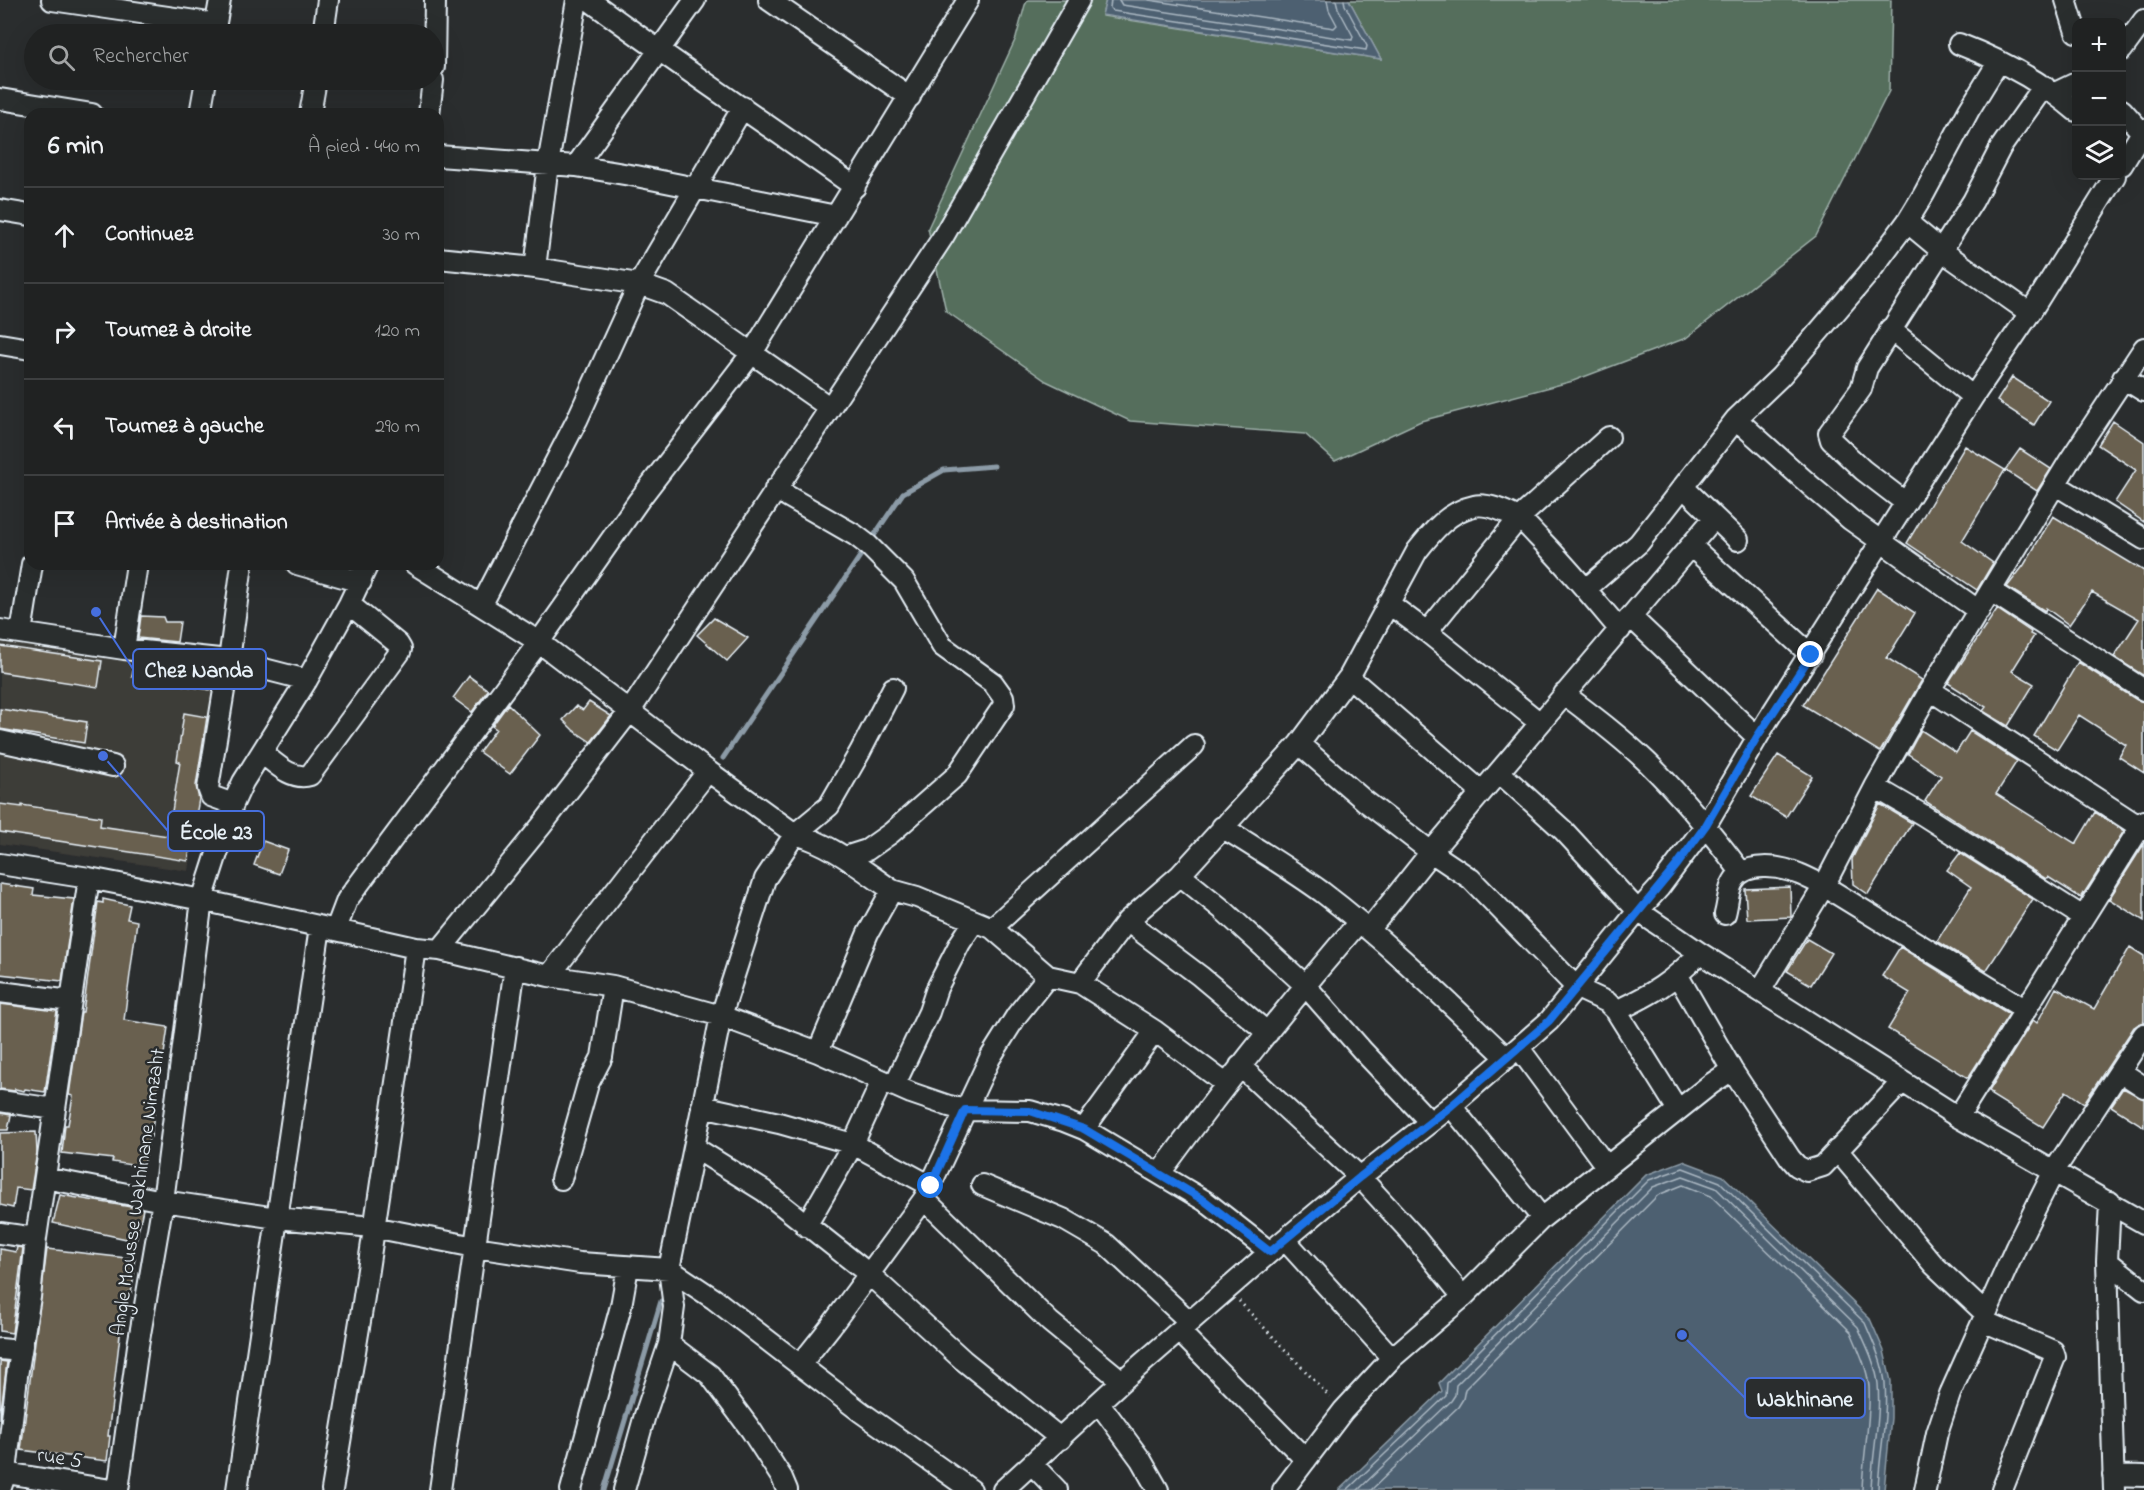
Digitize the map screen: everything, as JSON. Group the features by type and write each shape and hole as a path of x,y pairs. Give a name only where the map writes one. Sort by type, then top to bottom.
{"street":[{"path":"52,0 187,24"},
{"path":"216,24 220,0"},
{"path":"324,24 328,0"},
{"path":"435,0 435,24"},
{"path":"535,268 549,164 577,0"},
{"path":"589,0 855,187"},
{"path":"576,166 695,0"},
{"path":"769,0 910,98"},
{"path":"440,950 542,825 630,711 943,237 1079,0"},
{"path":"2066,0 2072,19"},
{"path":"237,1490 277,1218 328,928 539,642 639,500 752,353 910,98 958,3"},
{"path":"2126,43 2144,20"},
{"path":"1959,44 1999,61 2050,90 2072,108"},
{"path":"1586,589 1639,543 1684,488 1736,418 1780,377 1869,273 1907,222 1999,61"},
{"path":"1906,503 1863,470 1829,437 1832,428 1861,389 1867,368 1973,201 2001,147 2050,90 2072,84"},
{"path":"201,108 204,90"},
{"path":"311,108 314,90"},
{"path":"430,108 432,90"},
{"path":"0,99 55,108"},
{"path":"482,604 577,420 639,284 742,107"},
{"path":"2126,115 2143,132 2126,153"},
{"path":"444,156 576,166 836,216"},
{"path":"1003,1490 1122,1381 1278,1246 1513,1053 1549,1021 1577,988 1659,888 1706,825 1757,737 1973,397 2030,313 2113,180"},
{"path":"0,210 24,214"},
{"path":"1907,222 1942,251 2030,313"},
{"path":"444,259 535,268 639,284 667,294 830,407"},
{"path":"1890,329 1973,397"},
{"path":"0,344 24,348"},
{"path":"1760,991 1824,886 1875,787 1930,690 2070,460 2144,348"},
{"path":"2123,378 2144,391"},
{"path":"1736,418 1830,503 1979,610"},
{"path":"1427,632 1519,518 1609,437"},
{"path":"2056,485 2144,539"},
{"path":"1684,488 1738,540"},
{"path":"775,489 855,535 868,545 904,581 942,646 993,683 1004,697 1004,705 957,775 891,833 867,850 847,858"},
{"path":"1080,983 1127,921 1180,875 1299,744 1349,677 1417,551 1432,532 1446,519 1475,506 1488,506 1519,518 1586,589 1757,737"},
{"path":"1160,1173 1226,1084 1305,985 1364,926 1431,852 1714,518"},
{"path":"1691,546 1811,655"},
{"path":"21,633 31,570"},
{"path":"124,649 136,570"},
{"path":"233,804 211,796 208,788 241,570"},
{"path":"342,570 364,573"},
{"path":"425,570 539,642 795,834 809,838 847,858 892,890 917,897 992,928 1048,976 1080,983 1155,1031 1226,1084"},
{"name":"Angle Mousse Wakhinane Nimzaht","path":"118,1490 138,1346 163,1201 202,900 233,804 243,782 307,680 364,573"},
{"path":"1991,591 2144,690"},
{"path":"1388,603 1540,723"},
{"path":"262,753 294,776 310,775 400,652 398,644 349,604"},
{"path":"0,630 124,649 229,660 307,680"},
{"path":"1349,677 1482,792"},
{"path":"624,1490 645,1415 669,1344 674,1307 669,1269 721,1016 765,879 795,834 829,806 860,753 893,688"},
{"path":"1930,690 2142,824 1958,1117"},
{"path":"1564,694 1628,744 1649,764 1706,825 1741,872"},
{"path":"0,741 113,766"},
{"path":"1299,744 1365,801 1431,852 1471,879 1577,988 1601,999 1616,1011 1678,1110"},
{"path":"992,928 1194,746"},
{"path":"549,976 708,771"},
{"path":"1499,772 1563,830 1638,911 1958,1117 2144,1223"},
{"path":"1875,787 1923,815 2083,918"},
{"path":"1222,827 1295,874 1364,926 1513,1053 1606,1166"},
{"path":"0,864 89,878 202,900 416,948 440,950 549,976 613,986 721,1016 818,1052 932,1101 965,1110 1030,1111 1084,1129 1278,1246 1392,1358"},
{"path":"1725,914 1733,882 1741,872 1754,868 1777,868 1798,873 1824,886 2026,1010"},
{"path":"1180,875 1223,910 1305,985 1430,1122"},
{"path":"2,1478 89,878"},
{"path":"818,1052 868,933 892,890"},
{"path":"1127,921 1200,976 1268,1033"},
{"path":"807,1226 929,1012 936,988 974,922"},
{"path":"332,1490 363,1303 416,948"},
{"path":"1616,1011 1657,991 1678,976 1700,953"},
{"path":"440,1490 515,967"},
{"path":"800,1365 869,1275 927,1193 990,1058 1017,1016 1048,976"},
{"path":"1678,976 1732,1070 1797,1166 1807,1171 1823,1166 1902,1082"},
{"path":"561,1179 588,1084 602,1057 613,986"},
{"path":"0,992 71,1001"},
{"path":"1084,1129 1155,1031"},
{"path":"1925,1490 1937,1433 1950,1394 2054,1171 2144,1034"},
{"path":"1240,1066 1360,1177 1413,1235 1463,1297"},
{"path":"1283,1490 1343,1411 1392,1358 1463,1297 1542,1218 1732,1070"},
{"path":"2121,1072 2144,1087"},
{"path":"0,1101 55,1109"},
{"path":"702,1106 779,1123 853,1144 927,1193 1050,1322 1122,1381"},
{"path":"1451,1106 1542,1218"},
{"path":"695,1148 764,1191 869,1275 963,1360 1061,1438"},
{"path":"1837,1150 1934,1265 1984,1318 2053,1351 2055,1358 2002,1490"},
{"path":"45,1178 163,1201 277,1218 373,1227 475,1247 580,1263 669,1269 714,1299 861,1412 971,1490"},
{"path":"982,1185 1063,1219 1106,1244 1306,1460"},
{"path":"2110,1202 2108,1261 2114,1482 2144,1476"},
{"path":"0,1233 36,1238"},
{"path":"2108,1261 2144,1290"},
{"path":"571,1490 621,1305 628,1268"},
{"path":"669,1344 710,1375 751,1430 782,1478 787,1490"},
{"path":"0,1349 21,1351"},
{"path":"1099,1403 1141,1460 1158,1490"},
{"path":"1032,1464 1057,1490"},
{"name":"rue 5","path":"2,1478 111,1490"}],"path":[{"path":"1228,1289 1343,1411"}],"shaded area":[{"path":"0,638 218,669 189,871 0,844"}],"green space":[{"path":"1028,0 1106,0 1102,16 1381,59 1349,0 1891,0 1889,91 1816,236 1686,338 1573,381 1421,421 1335,461 1305,434 1130,421 1046,381 946,311 928,228 1016,38"}],"water":[{"path":"1106,0 1349,0 1381,59 1102,15"},
{"path":"1683,1161 1723,1176 1870,1319 1884,1351 1891,1381 1891,1418 1884,1490 1339,1490 1442,1391 1439,1383 1646,1175"}],"building":[{"path":"2012,377 2049,401 2034,425 1997,401"},
{"path":"2113,421 2144,442 2144,522 2115,502 2136,470 2098,445"},
{"path":"1965,446 2005,470 1962,541 1993,563 1977,590 1907,543"},
{"path":"2020,449 2051,469 2037,491 2005,470"},
{"path":"2053,516 2144,571 2144,676 2114,657 2139,619 2092,592 2069,625 2046,608 2045,611 2007,587 2024,565"},
{"path":"1877,588 1915,613 1887,658 1922,680 1880,752 1803,705"},
{"path":"1997,609 2034,636 2012,671 2034,684 2008,726 1983,711 1986,707 1948,683"},
{"path":"141,616 163,617 165,622 180,622 177,642 138,638"},
{"path":"714,618 748,638 727,661 697,635"},
{"path":"0,646 102,661 98,687 0,672"},
{"path":"134,662 213,672 210,690 132,677"},
{"path":"2078,662 2137,700 2144,702 2144,773 2119,757 2126,745 2079,715 2057,750 2034,736"},
{"path":"469,676 488,690 472,712 453,698"},
{"path":"589,702 611,716 591,742 563,720 576,706 583,710"},
{"path":"508,704 540,735 510,774 479,752 496,729 492,726"},
{"path":"0,709 87,722 84,743 0,729"},
{"path":"184,713 207,717 196,786 199,799 188,861 0,832 0,804 22,807 22,805 101,817 100,826 168,836 180,762 177,761"},
{"path":"1921,730 1956,753 1970,731 2017,761 1996,794 2076,844 2095,812 2124,831 2081,898 2048,877 2046,879 1925,801 1941,776 1908,754"},
{"path":"1778,755 1812,776 1786,817 1751,796"},
{"path":"1880,804 1912,823 1868,894 1853,884 1852,859"},
{"path":"263,841 288,850 279,874 254,865"},
{"path":"2144,844 2144,921 2109,899"},
{"path":"1960,853 2033,899 1986,971 1937,941 1971,887 1947,870"},
{"path":"0,884 34,889 33,895 74,899 62,981 0,974"},
{"path":"1790,887 1791,917 1747,919 1745,889"},
{"path":"103,899 130,905 127,919 137,921 124,1020 168,1027 164,1054 162,1054 151,1137 149,1137 144,1167 112,1162 113,1159 62,1153 65,1125 68,1125 73,1096 69,1095 98,902 103,903"},
{"path":"1807,939 1831,953 1811,985 1787,971"},
{"path":"1900,947 2009,1014 1968,1078 1888,1029 1910,993 1882,976"},
{"path":"2130,947 2144,956 2144,1022 2134,1027 2084,1103 2066,1091 2043,1127 1991,1095 1989,1091 2033,1020 2037,1023 2056,988 2094,1009"},
{"path":"0,1004 57,1011 45,1092 0,1089"},
{"path":"2123,1088 2144,1099 2144,1127 2111,1106"},
{"path":"0,1113 11,1115 8,1130 0,1130"},
{"path":"36,1132 37,1152 31,1190 16,1188 13,1208 0,1205 0,1133"},
{"path":"60,1195 143,1209 136,1241 53,1223"},
{"path":"17,1247 23,1248 12,1333 0,1331 0,1249 16,1252"},
{"path":"47,1249 135,1259 131,1293 128,1292 124,1318 122,1318 107,1461 21,1450"},
{"path":"0,1361 7,1362 0,1419"}],"waterway":[{"path":"723,758 903,493 944,470 994,466"},
{"path":"604,1490 661,1301"}],"place":[{"name":"Chez Nanda","path":"96,612"},
{"name":"École 23","path":"103,756"},
{"name":"Wakhinane","path":"1682,1335"}],"route":[{"path":"931,1186 965,1110 1030,1111 1084,1129 1160,1173 1205,1201 1270,1252 1360,1177 1451,1106 1549,1021 1659,888 1706,825 1757,737 1811,655"}]}
